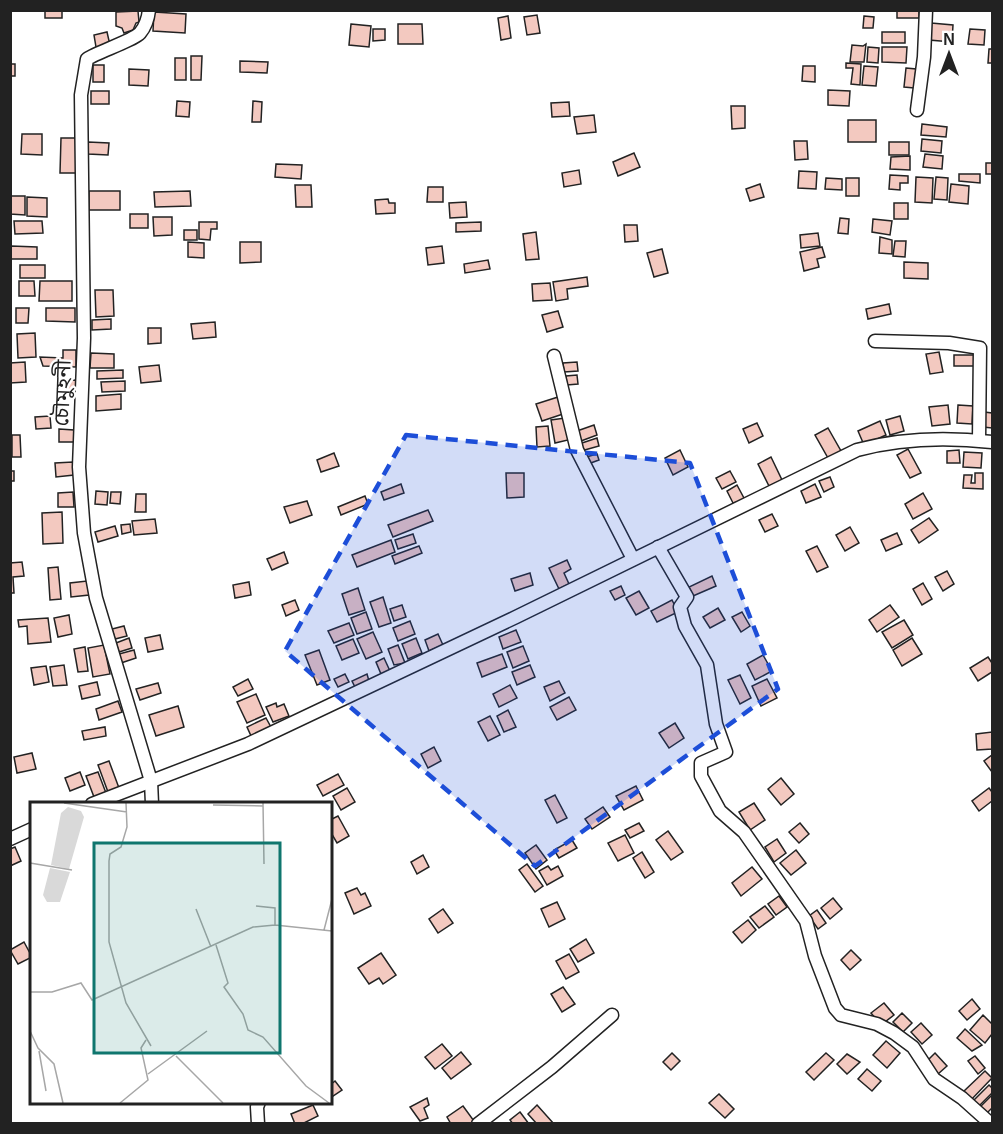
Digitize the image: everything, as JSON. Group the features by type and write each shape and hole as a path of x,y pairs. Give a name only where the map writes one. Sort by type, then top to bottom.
{"street":[{"name":"চৌমুহনী","path":"149,10 148,22 139,35 87,59 81,95 84,338 79,467 84,533 96,598 151,781 152,802"},
{"path":"917,110 924,57 926,10"},
{"path":"874,341 949,344 980,348 979,440"},
{"path":"554,356 577,450 633,559"},
{"path":"97,802 248,744 516,617 857,450 882,443 911,440 993,442"},
{"path":"658,547 687,597 680,607 685,626 707,665 716,724 726,752 701,763 701,776 720,811 744,832 806,921 815,956 835,1008 841,1015 877,1024 913,1047 934,1079 962,1098 990,1124"},
{"path":"10,839 30,830"},
{"path":"477,1124 552,1067 612,1016"},
{"path":"258,1104 258,1124"}],"highlighted area":[{"path":"406,435 690,463 778,689 535,866 285,651"}],"building":[{"path":"45,10 62,10 62,18 45,18"},
{"path":"897,10 919,10 919,18 897,18"},
{"path":"138,11 139,22 133,30 124,33 122,28 116,26 116,12"},
{"path":"154,12 186,14 185,33 153,31"},
{"path":"537,15 540,33 527,35 524,17"},
{"path":"508,16 511,38 501,40 498,18"},
{"path":"864,16 874,17 873,28 863,28"},
{"path":"931,23 953,25 952,42 929,40"},
{"path":"351,24 371,26 369,47 349,45"},
{"path":"398,24 422,24 423,44 398,44"},
{"path":"373,29 385,29 385,40 373,41"},
{"path":"970,29 985,30 984,45 968,44"},
{"path":"107,32 110,45 96,47 94,35"},
{"path":"882,32 905,32 905,43 882,43"},
{"path":"866,44 864,62 850,62 852,45"},
{"path":"868,47 879,48 878,63 867,62"},
{"path":"882,47 907,47 906,63 882,62"},
{"path":"989,49 992,49 992,63 988,63"},
{"path":"191,56 202,56 201,80 191,80"},
{"path":"175,58 186,58 186,80 175,80"},
{"path":"240,61 268,62 267,73 240,72"},
{"path":"846,63 861,64 860,85 851,84 853,68 846,68"},
{"path":"10,64 15,64 15,76 10,76"},
{"path":"93,65 104,65 104,82 93,82"},
{"path":"803,66 815,66 815,82 802,81"},
{"path":"864,66 878,67 876,86 862,85"},
{"path":"906,68 916,69 914,88 904,87"},
{"path":"129,69 149,70 148,86 129,85"},
{"path":"828,90 850,91 849,106 828,105"},
{"path":"91,91 109,91 109,104 91,104"},
{"path":"177,101 190,102 189,117 176,116"},
{"path":"253,101 262,102 261,122 252,122"},
{"path":"569,102 570,116 552,117 551,103"},
{"path":"731,106 745,106 745,128 732,129"},
{"path":"594,115 596,132 577,134 574,117"},
{"path":"848,120 876,120 876,142 848,142"},
{"path":"922,124 947,127 946,137 921,135"},
{"path":"22,134 42,134 42,155 21,154"},
{"path":"61,138 77,138 76,173 60,173"},
{"path":"922,139 942,141 941,153 921,151"},
{"path":"794,141 807,141 808,159 795,160"},
{"path":"88,142 109,143 108,155 88,154"},
{"path":"889,142 909,142 909,155 889,155"},
{"path":"634,153 640,167 618,176 613,162"},
{"path":"925,154 943,156 942,169 923,167"},
{"path":"910,156 910,170 890,169 891,157"},
{"path":"986,163 992,163 992,174 986,174"},
{"path":"276,164 302,165 301,179 275,177"},
{"path":"579,170 581,184 564,187 562,173"},
{"path":"799,171 817,172 816,189 798,188"},
{"path":"959,174 980,174 980,183 959,181"},
{"path":"890,175 908,176 908,183 900,183 900,190 889,189"},
{"path":"916,177 933,178 932,203 915,202"},
{"path":"936,177 948,178 947,200 934,199"},
{"path":"826,178 842,179 842,190 825,189"},
{"path":"846,178 859,178 859,196 846,196"},
{"path":"760,184 764,197 750,201 746,189"},
{"path":"951,184 969,186 968,204 949,202"},
{"path":"295,185 311,185 312,207 296,207"},
{"path":"428,187 443,187 443,202 427,202"},
{"path":"89,191 120,191 120,210 89,210"},
{"path":"190,191 191,206 155,207 154,192"},
{"path":"10,196 25,196 25,215 10,214"},
{"path":"27,197 47,198 47,217 27,216"},
{"path":"388,199 389,203 395,203 395,213 376,214 375,200"},
{"path":"466,202 467,217 450,218 449,203"},
{"path":"894,203 908,203 908,219 894,219"},
{"path":"130,214 148,214 148,228 130,228"},
{"path":"153,217 172,217 172,235 154,236"},
{"path":"840,218 849,219 848,234 838,233"},
{"path":"873,219 892,221 890,235 872,232"},
{"path":"14,221 42,221 43,233 15,234"},
{"path":"199,222 217,222 217,229 211,229 210,240 199,239"},
{"path":"481,222 481,231 456,232 456,223"},
{"path":"624,225 637,225 638,241 625,242"},
{"path":"184,230 197,230 197,240 184,240"},
{"path":"536,232 539,259 526,260 523,234"},
{"path":"818,233 820,246 801,248 800,235"},
{"path":"880,237 892,240 892,254 879,253"},
{"path":"895,241 906,241 905,257 893,256"},
{"path":"188,242 204,243 204,258 188,257"},
{"path":"240,242 261,242 261,262 240,263"},
{"path":"11,246 37,247 37,259 11,259"},
{"path":"442,246 444,263 428,265 426,248"},
{"path":"822,247 825,257 817,259 819,267 804,271 800,252"},
{"path":"662,249 668,273 654,277 647,253"},
{"path":"488,260 490,269 465,273 464,264"},
{"path":"904,262 928,263 928,279 904,278"},
{"path":"20,265 45,265 45,278 20,278"},
{"path":"587,277 588,286 567,289 568,299 556,301 553,282"},
{"path":"19,281 34,281 35,296 19,296"},
{"path":"40,281 72,281 72,301 39,301"},
{"path":"550,283 552,300 533,301 532,284"},
{"path":"95,290 113,290 114,316 96,317"},
{"path":"889,304 891,314 868,319 866,309"},
{"path":"16,308 29,308 28,323 16,323"},
{"path":"46,308 75,308 75,322 46,321"},
{"path":"558,311 563,327 547,332 542,315"},
{"path":"111,319 111,329 92,330 92,320"},
{"path":"215,322 216,337 193,339 191,324"},
{"path":"148,328 161,328 161,343 148,344"},
{"path":"35,333 36,357 18,358 17,334"},
{"path":"63,350 76,350 76,367 43,366 40,357 63,358"},
{"path":"939,352 943,372 930,374 926,354"},
{"path":"91,353 114,354 114,368 90,368"},
{"path":"954,355 975,355 975,366 954,366"},
{"path":"25,362 26,382 10,383 10,363"},
{"path":"577,362 578,371 564,372 563,363"},
{"path":"159,365 161,381 141,383 139,367"},
{"path":"123,370 123,378 97,379 97,371"},
{"path":"577,375 578,384 567,385 566,376"},
{"path":"76,380 77,394 60,395 59,381"},
{"path":"125,381 125,391 102,392 101,382"},
{"path":"121,394 121,409 96,411 96,396"},
{"path":"558,397 563,414 542,421 536,404"},
{"path":"948,405 950,424 932,426 929,407"},
{"path":"958,405 973,406 972,424 957,423"},
{"path":"984,412 992,413 992,428 983,427"},
{"path":"50,416 51,428 36,429 35,417"},
{"path":"900,416 904,431 890,435 886,420"},
{"path":"565,418 568,440 555,443 551,420"},
{"path":"880,421 886,435 864,445 858,431"},
{"path":"757,423 763,436 749,443 743,429"},
{"path":"594,425 597,435 581,441 577,431"},
{"path":"548,426 550,446 537,447 536,427"},
{"path":"828,428 841,451 828,458 815,435"},
{"path":"59,429 74,430 74,442 59,442"},
{"path":"12,435 20,435 21,457 12,457"},
{"path":"597,438 599,446 581,451 579,444"},
{"path":"908,449 921,473 910,478 897,455"},
{"path":"680,450 688,467 673,475 665,458"},
{"path":"959,450 960,463 947,463 947,451"},
{"path":"964,452 982,453 981,468 963,467"},
{"path":"334,453 339,466 321,472 317,460"},
{"path":"597,454 599,460 588,464 586,457"},
{"path":"771,457 782,480 769,486 758,464"},
{"path":"73,462 74,475 56,477 55,463"},
{"path":"10,471 14,471 14,481 10,481"},
{"path":"730,471 736,482 722,489 716,478"},
{"path":"506,473 524,473 524,497 507,498"},
{"path":"975,473 983,473 983,489 963,488 964,475 972,475 971,483 975,483"},
{"path":"830,477 834,487 824,492 819,481"},
{"path":"401,484 404,493 384,500 381,492"},
{"path":"815,484 821,497 806,503 801,491"},
{"path":"737,485 745,500 733,503 727,491"},
{"path":"96,491 108,492 107,505 95,504"},
{"path":"73,492 74,507 58,507 58,493"},
{"path":"111,492 121,492 120,504 110,503"},
{"path":"923,493 932,509 913,519 905,504"},
{"path":"136,494 146,494 146,512 135,512"},
{"path":"365,496 368,504 341,515 338,507"},
{"path":"307,501 312,515 290,523 284,507"},
{"path":"428,510 433,521 393,537 388,525"},
{"path":"62,512 63,543 43,544 42,513"},
{"path":"772,514 778,526 765,532 759,520"},
{"path":"929,518 938,530 919,543 911,530"},
{"path":"155,519 157,533 134,535 132,521"},
{"path":"130,524 131,532 122,534 121,525"},
{"path":"115,526 118,536 98,542 95,532"},
{"path":"850,527 859,543 845,551 836,535"},
{"path":"897,533 902,544 886,551 881,540"},
{"path":"413,534 416,543 398,549 395,540"},
{"path":"391,540 395,552 357,567 352,555"},
{"path":"419,546 422,553 395,564 392,556"},
{"path":"817,546 828,567 817,572 806,551"},
{"path":"284,552 288,563 272,570 267,559"},
{"path":"567,560 571,569 564,573 569,584 559,589 549,568"},
{"path":"22,562 24,576 13,577 14,593 10,593 10,563"},
{"path":"58,567 61,599 50,600 48,568"},
{"path":"947,571 954,584 943,591 935,577"},
{"path":"530,573 533,585 515,591 511,579"},
{"path":"712,576 716,586 693,596 689,587"},
{"path":"87,581 89,595 71,597 70,583"},
{"path":"249,582 251,595 235,598 233,585"},
{"path":"923,583 932,599 922,605 913,589"},
{"path":"621,586 625,595 615,600 610,591"},
{"path":"358,588 365,610 349,615 342,594"},
{"path":"639,591 649,608 636,615 626,598"},
{"path":"383,597 391,623 379,627 370,602"},
{"path":"295,600 299,610 286,616 282,605"},
{"path":"672,600 678,612 657,622 651,611"},
{"path":"402,605 406,617 394,621 390,609"},
{"path":"890,605 899,617 877,632 869,620"},
{"path":"718,608 725,620 710,628 703,617"},
{"path":"366,612 372,629 357,634 351,618"},
{"path":"742,612 750,626 741,632 732,617"},
{"path":"69,615 72,634 58,637 54,618"},
{"path":"48,618 51,642 28,644 27,626 19,627 18,620"},
{"path":"904,620 913,635 892,648 882,632"},
{"path":"410,621 415,634 398,641 393,628"},
{"path":"349,623 354,635 334,643 328,631"},
{"path":"124,626 127,636 115,639 112,629"},
{"path":"516,630 521,642 503,649 499,637"},
{"path":"373,632 382,652 366,659 357,639"},
{"path":"438,634 443,645 429,651 425,640"},
{"path":"160,635 163,649 148,652 145,638"},
{"path":"129,638 132,648 119,652 116,643"},
{"path":"416,638 422,653 408,659 402,644"},
{"path":"912,638 922,654 902,666 893,650"},
{"path":"353,639 359,653 342,660 336,646"},
{"path":"104,645 110,674 93,677 88,648"},
{"path":"398,645 405,663 394,665 388,649"},
{"path":"523,646 529,661 513,668 507,652"},
{"path":"85,647 88,671 78,672 74,649"},
{"path":"134,650 136,658 121,663 119,654"},
{"path":"319,650 330,680 317,685 305,655"},
{"path":"502,654 507,667 482,677 477,663"},
{"path":"763,655 772,671 755,680 747,664"},
{"path":"988,657 992,663 992,672 978,681 970,668"},
{"path":"384,658 390,671 381,674 376,662"},
{"path":"64,665 67,685 53,686 50,667"},
{"path":"530,665 535,677 517,685 512,672"},
{"path":"46,666 49,682 34,685 31,668"},
{"path":"345,674 349,682 338,687 334,679"},
{"path":"367,674 369,681 355,687 352,681"},
{"path":"740,675 751,698 740,704 728,680"},
{"path":"248,679 253,689 238,696 233,687"},
{"path":"767,679 777,698 761,706 752,686"},
{"path":"559,681 565,693 550,701 544,687"},
{"path":"97,682 100,695 82,699 79,686"},
{"path":"158,683 161,693 140,700 136,689"},
{"path":"510,685 517,698 499,707 493,694"},
{"path":"256,694 265,715 247,723 237,702"},
{"path":"569,697 576,710 557,720 550,707"},
{"path":"118,701 122,712 99,720 96,709"},
{"path":"276,703 277,707 284,704 289,716 273,722 266,707"},
{"path":"178,706 184,727 156,736 149,715"},
{"path":"508,710 516,727 504,732 497,716"},
{"path":"490,716 500,735 488,741 478,722"},
{"path":"266,718 272,729 252,738 247,727"},
{"path":"675,723 684,738 669,748 659,733"},
{"path":"105,727 106,736 84,740 82,731"},
{"path":"992,732 992,749 977,750 976,734"},
{"path":"434,747 441,761 428,768 421,754"},
{"path":"32,753 36,769 17,773 14,757"},
{"path":"992,755 992,772 984,761"},
{"path":"109,761 119,788 108,792 98,765"},
{"path":"80,772 85,785 70,791 65,778"},
{"path":"98,772 106,793 94,797 86,776"},
{"path":"338,774 344,785 323,796 317,785"},
{"path":"781,778 794,794 781,805 768,789"},
{"path":"636,786 643,800 624,810 616,796"},
{"path":"347,788 355,802 341,810 333,796"},
{"path":"989,788 992,792 992,801 979,811 972,801"},
{"path":"555,795 567,818 557,823 545,800"},
{"path":"754,803 765,820 750,830 739,812"},
{"path":"603,807 610,817 592,829 585,819"},
{"path":"338,816 349,836 337,843 332,834 332,819"},
{"path":"639,823 644,831 630,838 625,830"},
{"path":"800,823 809,834 799,843 789,832"},
{"path":"668,831 683,852 671,860 656,840"},
{"path":"625,835 634,853 618,861 608,843"},
{"path":"777,839 786,853 774,862 765,847"},
{"path":"572,840 577,848 559,858 554,850"},
{"path":"536,845 547,860 536,869 525,853"},
{"path":"15,847 21,861 10,866 10,849"},
{"path":"796,850 806,863 791,875 780,863"},
{"path":"642,852 654,872 645,878 633,858"},
{"path":"423,855 429,867 417,874 411,862"},
{"path":"527,864 543,886 535,892 519,870"},
{"path":"548,866 551,870 558,866 563,876 547,885 539,871"},
{"path":"752,867 762,879 741,896 732,883"},
{"path":"357,888 361,895 365,893 371,906 354,914 345,893"},
{"path":"779,896 787,907 776,915 768,904"},
{"path":"833,898 842,909 830,919 821,908"},
{"path":"557,902 565,919 549,927 541,909"},
{"path":"765,906 774,917 759,928 750,917"},
{"path":"443,909 453,923 438,933 429,919"},
{"path":"817,910 826,923 818,929 809,916"},
{"path":"748,920 756,930 742,943 733,932"},
{"path":"586,939 594,953 578,962 570,949"},
{"path":"24,942 30,958 18,964 10,950"},
{"path":"851,950 861,960 850,970 841,960"},
{"path":"381,953 396,975 383,984 379,978 369,984 358,968"},
{"path":"569,954 579,972 566,979 556,961"},
{"path":"563,987 575,1004 562,1012 551,994"},
{"path":"972,999 980,1009 967,1020 959,1011"},
{"path":"884,1003 894,1015 881,1025 871,1013"},
{"path":"902,1013 912,1023 903,1032 893,1022"},
{"path":"983,1015 992,1024 992,1034 985,1043 970,1030"},
{"path":"921,1023 932,1035 922,1044 911,1032"},
{"path":"965,1029 982,1045 972,1051 957,1038"},
{"path":"886,1041 900,1053 887,1068 873,1055"},
{"path":"442,1044 452,1056 435,1069 425,1057"},
{"path":"461,1052 471,1064 451,1079 442,1068"},
{"path":"672,1053 680,1061 671,1070 663,1062"},
{"path":"826,1053 834,1060 814,1080 806,1072"},
{"path":"935,1053 947,1066 938,1074 926,1062"},
{"path":"847,1054 860,1062 847,1074 837,1064"},
{"path":"975,1056 985,1068 978,1074 968,1061"},
{"path":"867,1069 881,1081 872,1091 858,1079"},
{"path":"985,1071 992,1078 971,1100 963,1092"},
{"path":"335,1081 342,1090 332,1097 332,1083"},
{"path":"989,1085 992,1093 977,1108 972,1102"},
{"path":"719,1094 734,1109 725,1118 709,1103"},
{"path":"992,1095 992,1108 985,1115 979,1108"},
{"path":"427,1098 429,1105 424,1108 428,1118 420,1121 410,1107"},
{"path":"313,1105 318,1116 302,1124 295,1124 291,1114"},
{"path":"537,1105 554,1124 537,1124 528,1114"},
{"path":"463,1106 474,1121 470,1124 451,1124 447,1117"},
{"path":"520,1112 529,1124 513,1124 510,1120"}]}
